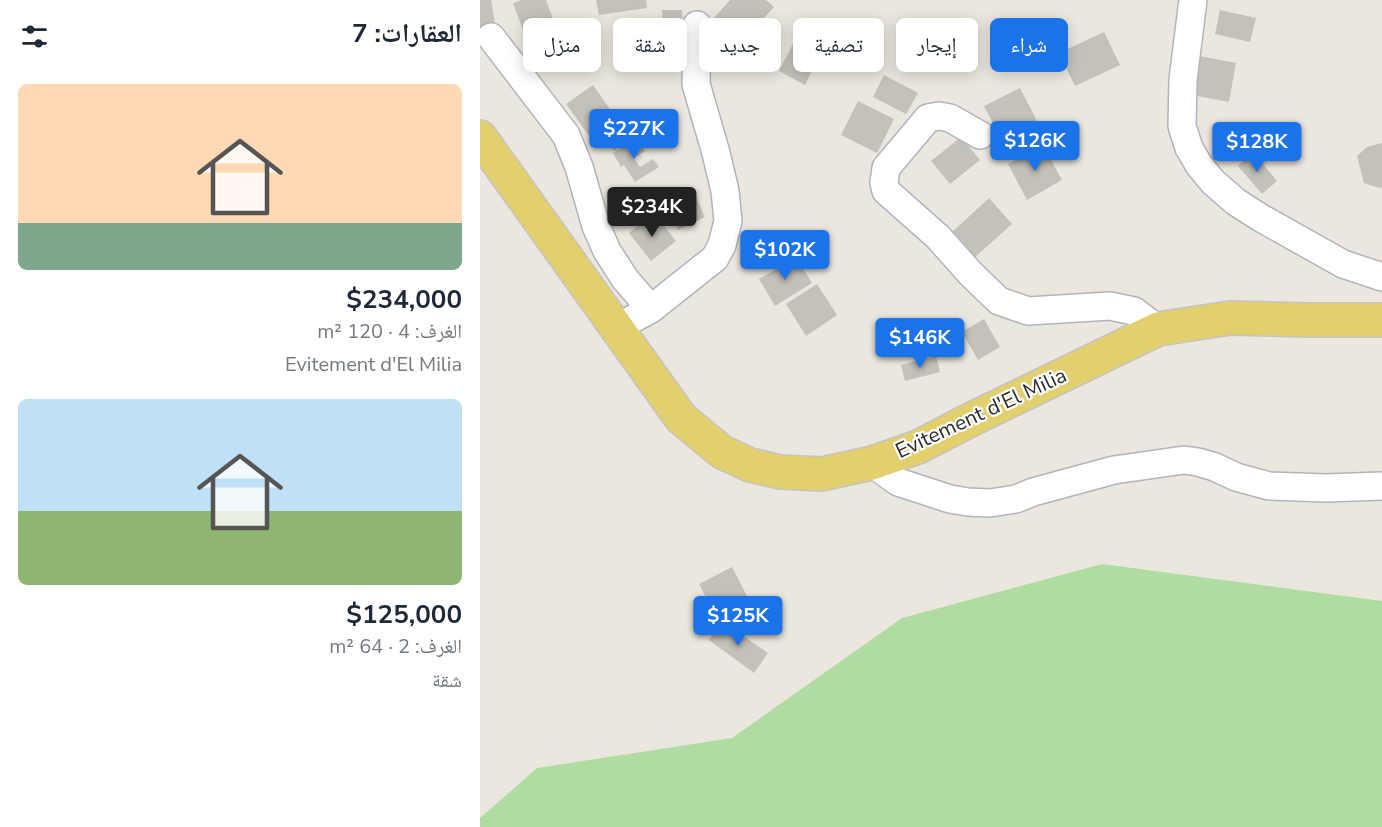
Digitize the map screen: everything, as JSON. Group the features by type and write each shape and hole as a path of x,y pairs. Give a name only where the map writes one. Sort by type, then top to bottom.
{"main road":[{"name":"Evitement d'El Milia","path":"480,137 681,418 722,452 750,465 780,472 822,474 872,463 918,447 1158,329 1230,318 1382,320"}],"street":[{"path":"1194,0 1183,80 1182,126 1189,148 1199,165 1213,182 1236,202 1261,218 1343,264 1382,277"},
{"path":"616,328 651,309 715,258 722,244 728,221 725,191 696,84 697,25"},
{"path":"491,37 566,135 607,252 651,309"},
{"path":"980,135 950,118 939,116 928,118 886,168 884,183 886,191 938,237 999,301 1028,311 1110,306 1134,311 1158,329"},
{"path":"872,463 898,482 950,499 990,503 1016,499 1033,492 1114,470 1184,460 1215,467 1236,477 1269,486 1326,488 1382,486"}],"green space":[{"path":"1102,564 1382,601 1382,827 480,827 480,818 537,768 732,738 902,618"}],"building":[{"path":"480,0 491,0 495,23 480,26"},
{"path":"522,0 546,0 553,18 523,18 523,30 513,3"},
{"path":"596,0 646,0 647,8 599,15"},
{"path":"730,0 766,0 774,7 764,18 714,18"},
{"path":"662,10 682,10 682,18 662,18"},
{"path":"1220,10 1256,18 1250,42 1215,34"},
{"path":"1104,32 1120,65 1075,86 1068,72 1068,49"},
{"path":"793,44 793,72 812,72 805,85 781,72 781,67"},
{"path":"1199,56 1236,63 1229,102 1192,95"},
{"path":"884,75 918,93 906,114 873,97"},
{"path":"593,85 619,122 592,140 566,104"},
{"path":"1020,88 1037,121 1001,139 984,106"},
{"path":"858,101 894,119 877,153 841,135"},
{"path":"629,129 634,137 614,151 608,143"},
{"path":"961,137 980,160 950,184 931,161"},
{"path":"637,138 645,151 634,158 640,167 653,159 659,167 635,182 624,165 621,167 613,153"},
{"path":"1382,143 1382,187 1379,188 1364,183 1357,156 1367,147"},
{"path":"1043,145 1062,180 1027,200 1008,164"},
{"path":"1253,152 1277,181 1262,194 1238,166"},
{"path":"692,189 705,217 678,230 664,202"},
{"path":"989,198 1012,224 974,258 951,233"},
{"path":"646,219 652,226 659,220 676,241 651,261 629,233"},
{"path":"796,257 812,283 775,306 759,279"},
{"path":"817,284 837,315 806,336 786,304"},
{"path":"984,319 1000,347 978,360 962,332"},
{"path":"936,356 940,372 905,381 901,365"},
{"path":"732,567 748,598 715,615 699,584"},
{"path":"722,621 768,653 754,673 709,640"}]}
